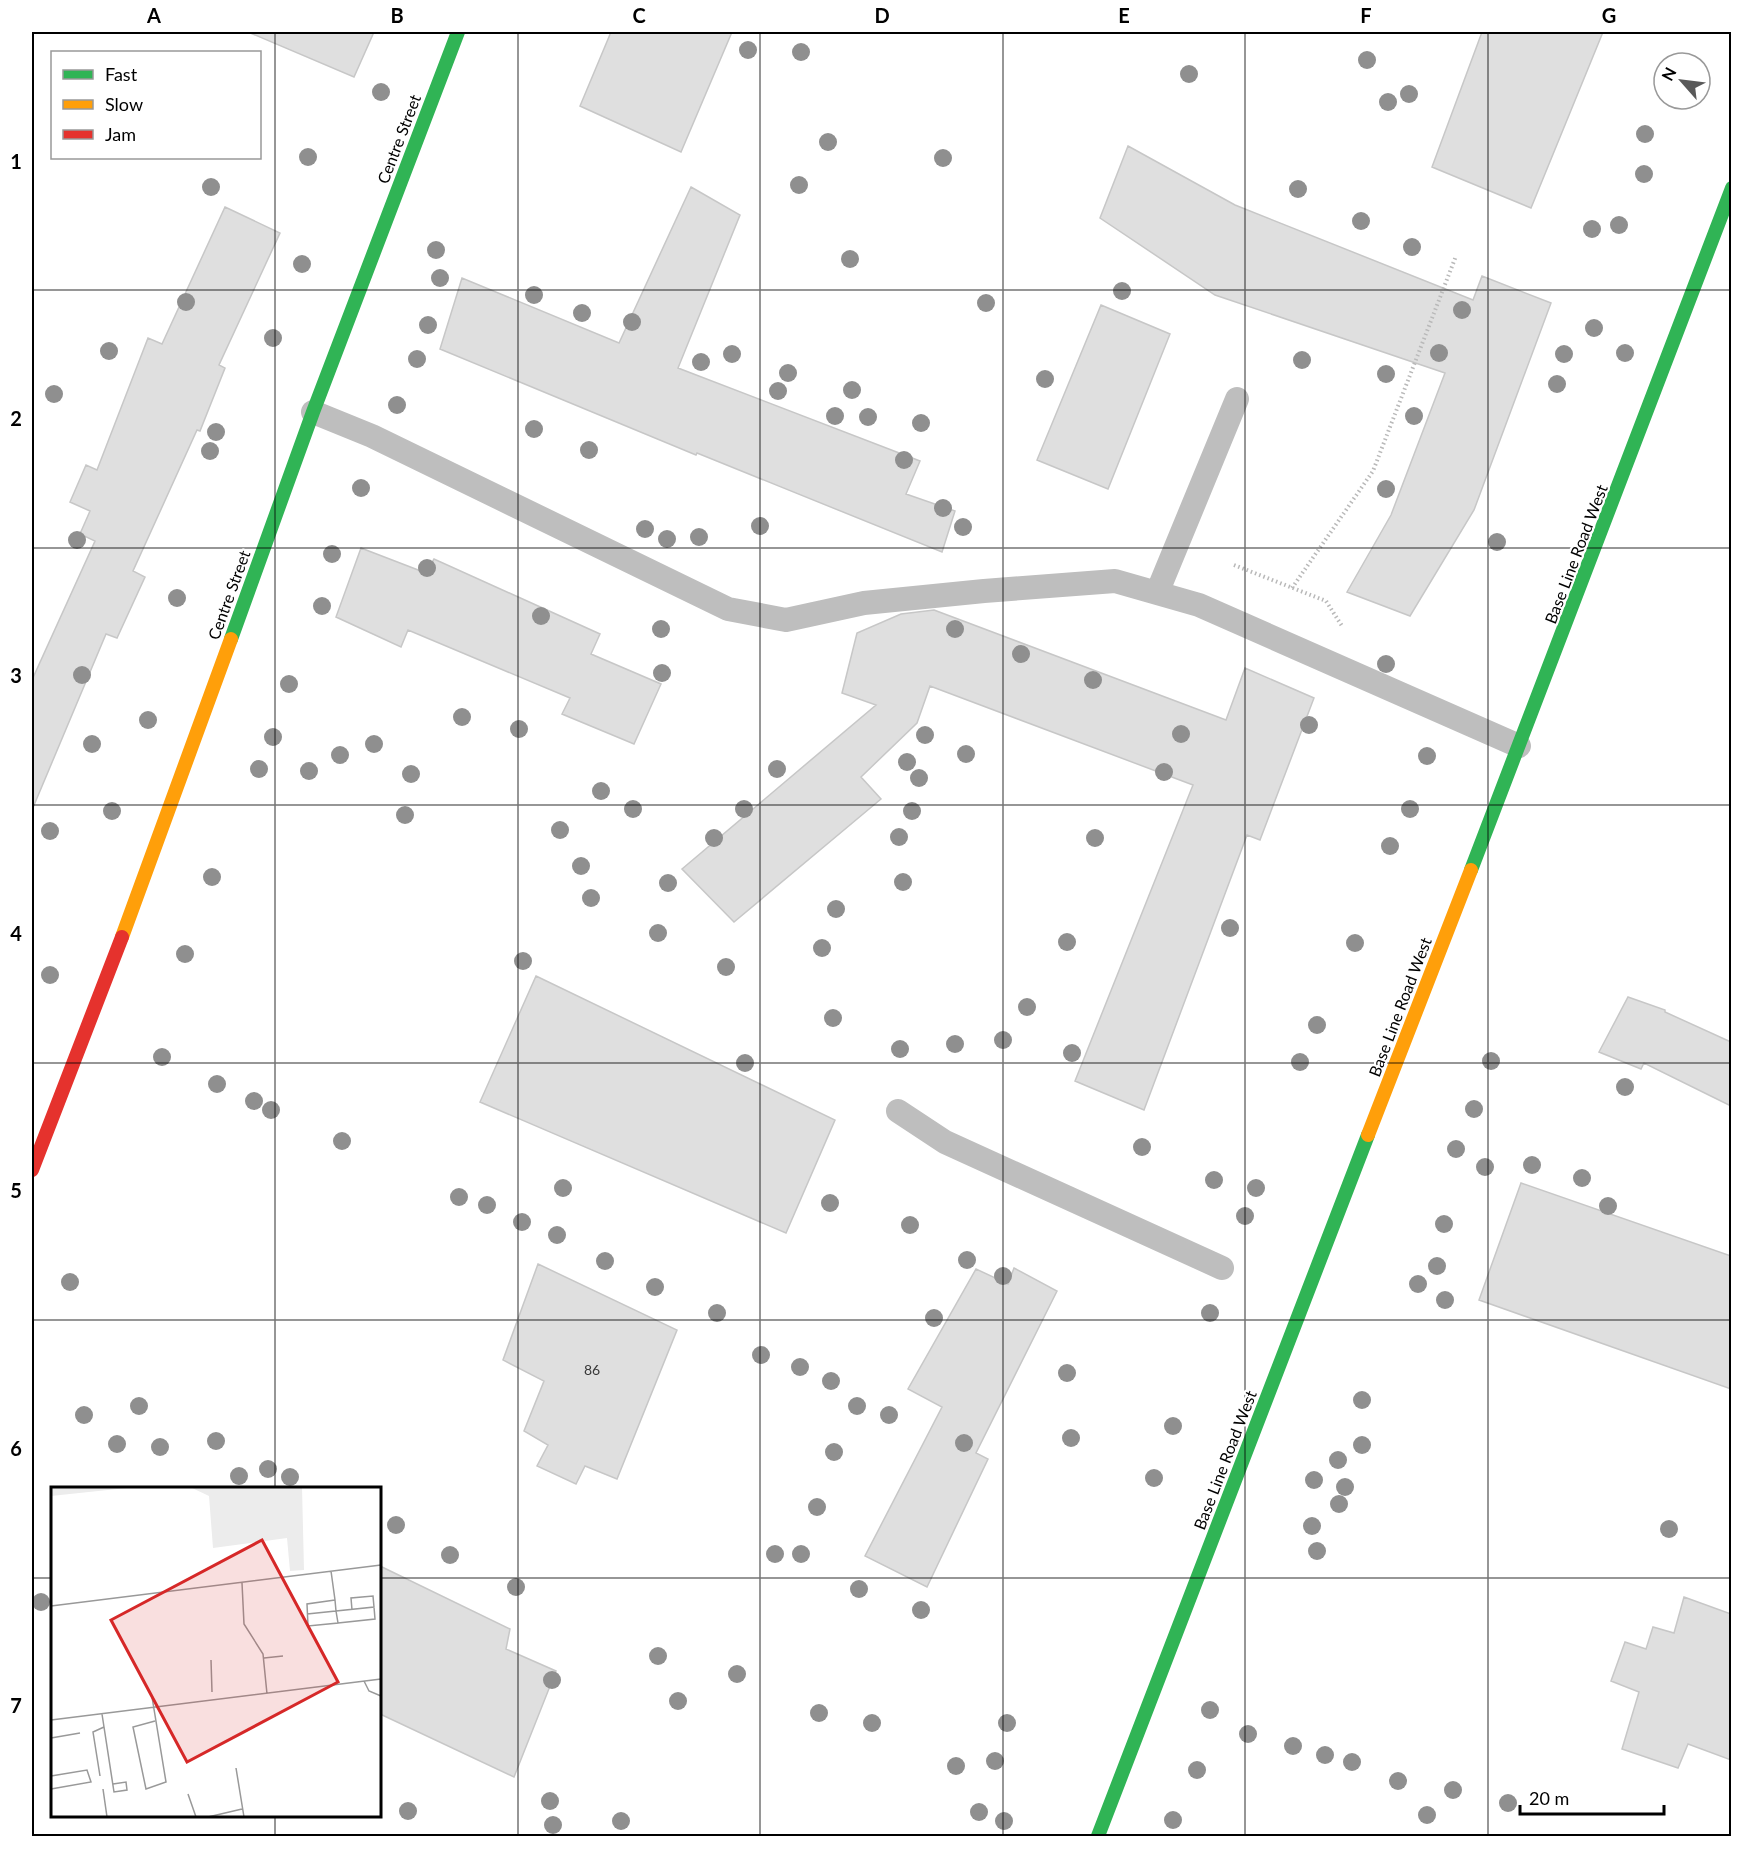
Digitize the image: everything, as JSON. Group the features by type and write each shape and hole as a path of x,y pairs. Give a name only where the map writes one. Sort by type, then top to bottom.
{"street":[{"name":"Centre Street","path":"32,1170 132,912 313,412 458,32"},
{"name":"Base Line Road West","path":"1098,1836 1694,294 1731,188"}],"lane":[{"path":"1157,593 1237,399"},
{"path":"313,412 372,436 728,609 786,620 864,603 1115,581 1199,605 1519,746"},
{"path":"898,1112 945,1142 1222,1268"}],"path":[{"path":"1292,588 1373,471 1456,256"},
{"path":"1234,565 1326,601 1347,635"}],"building":[{"path":"248,32 374,32 354,77"},
{"path":"611,32 732,32 681,152 580,106"},
{"path":"1482,32 1603,32 1531,208 1432,167"},
{"path":"1128,146 1235,205 1473,300 1482,276 1551,303 1474,510 1410,616 1347,592 1391,515 1445,373 1215,295 1100,218"},
{"path":"691,187 740,215 678,368 920,461 906,494 955,511 942,552 697,453 696,455 440,349 462,278 619,343"},
{"path":"225,207 280,233 219,365 225,368 200,431 197,430 133,571 145,577 117,638 106,634 32,810 32,680 95,541 80,534 90,511 70,502 86,465 97,470 148,338 162,344"},
{"path":"1101,305 1170,334 1108,489 1037,460"},
{"path":"361,548 426,573 434,559 600,634 591,654 661,684 634,744 562,714 570,698 408,630 401,647 336,617"},
{"path":"934,610 1226,720 1245,668 1314,698 1260,840 1247,835 1144,1110 1075,1081 1193,785 930,686 917,723 861,777 881,799 734,922 682,869 876,705 842,693 857,633 901,614"},
{"path":"536,976 835,1120 786,1233 480,1102"},
{"path":"1628,997 1665,1010 1731,1042 1731,1106 1644,1063 1641,1069 1599,1052"},
{"path":"1521,1183 1731,1256 1731,1389 1479,1300"},
{"path":"538,1264 677,1330 617,1479 585,1466 576,1484 537,1466 548,1445 524,1431 544,1381 503,1360"},
{"path":"1014,1268 1057,1291 976,1453 988,1459 927,1587 865,1556 942,1407 908,1389 976,1269 1008,1284"},
{"path":"381,1566 510,1629 506,1649 556,1671 514,1777 381,1714"},
{"path":"1684,1597 1731,1614 1731,1760 1688,1744 1678,1768 1622,1749 1639,1692 1611,1681 1625,1642 1646,1649 1653,1627 1674,1633"}],"traffic: fast":[{"path":"231,639 313,412 458,32"},
{"path":"1471,870 1732,188"},
{"path":"1098,1836 1368,1135"}],"traffic: slow":[{"path":"122,937 231,639"},
{"path":"1368,1135 1471,870"}],"traffic: jam":[{"path":"32,1170 122,937"}]}
